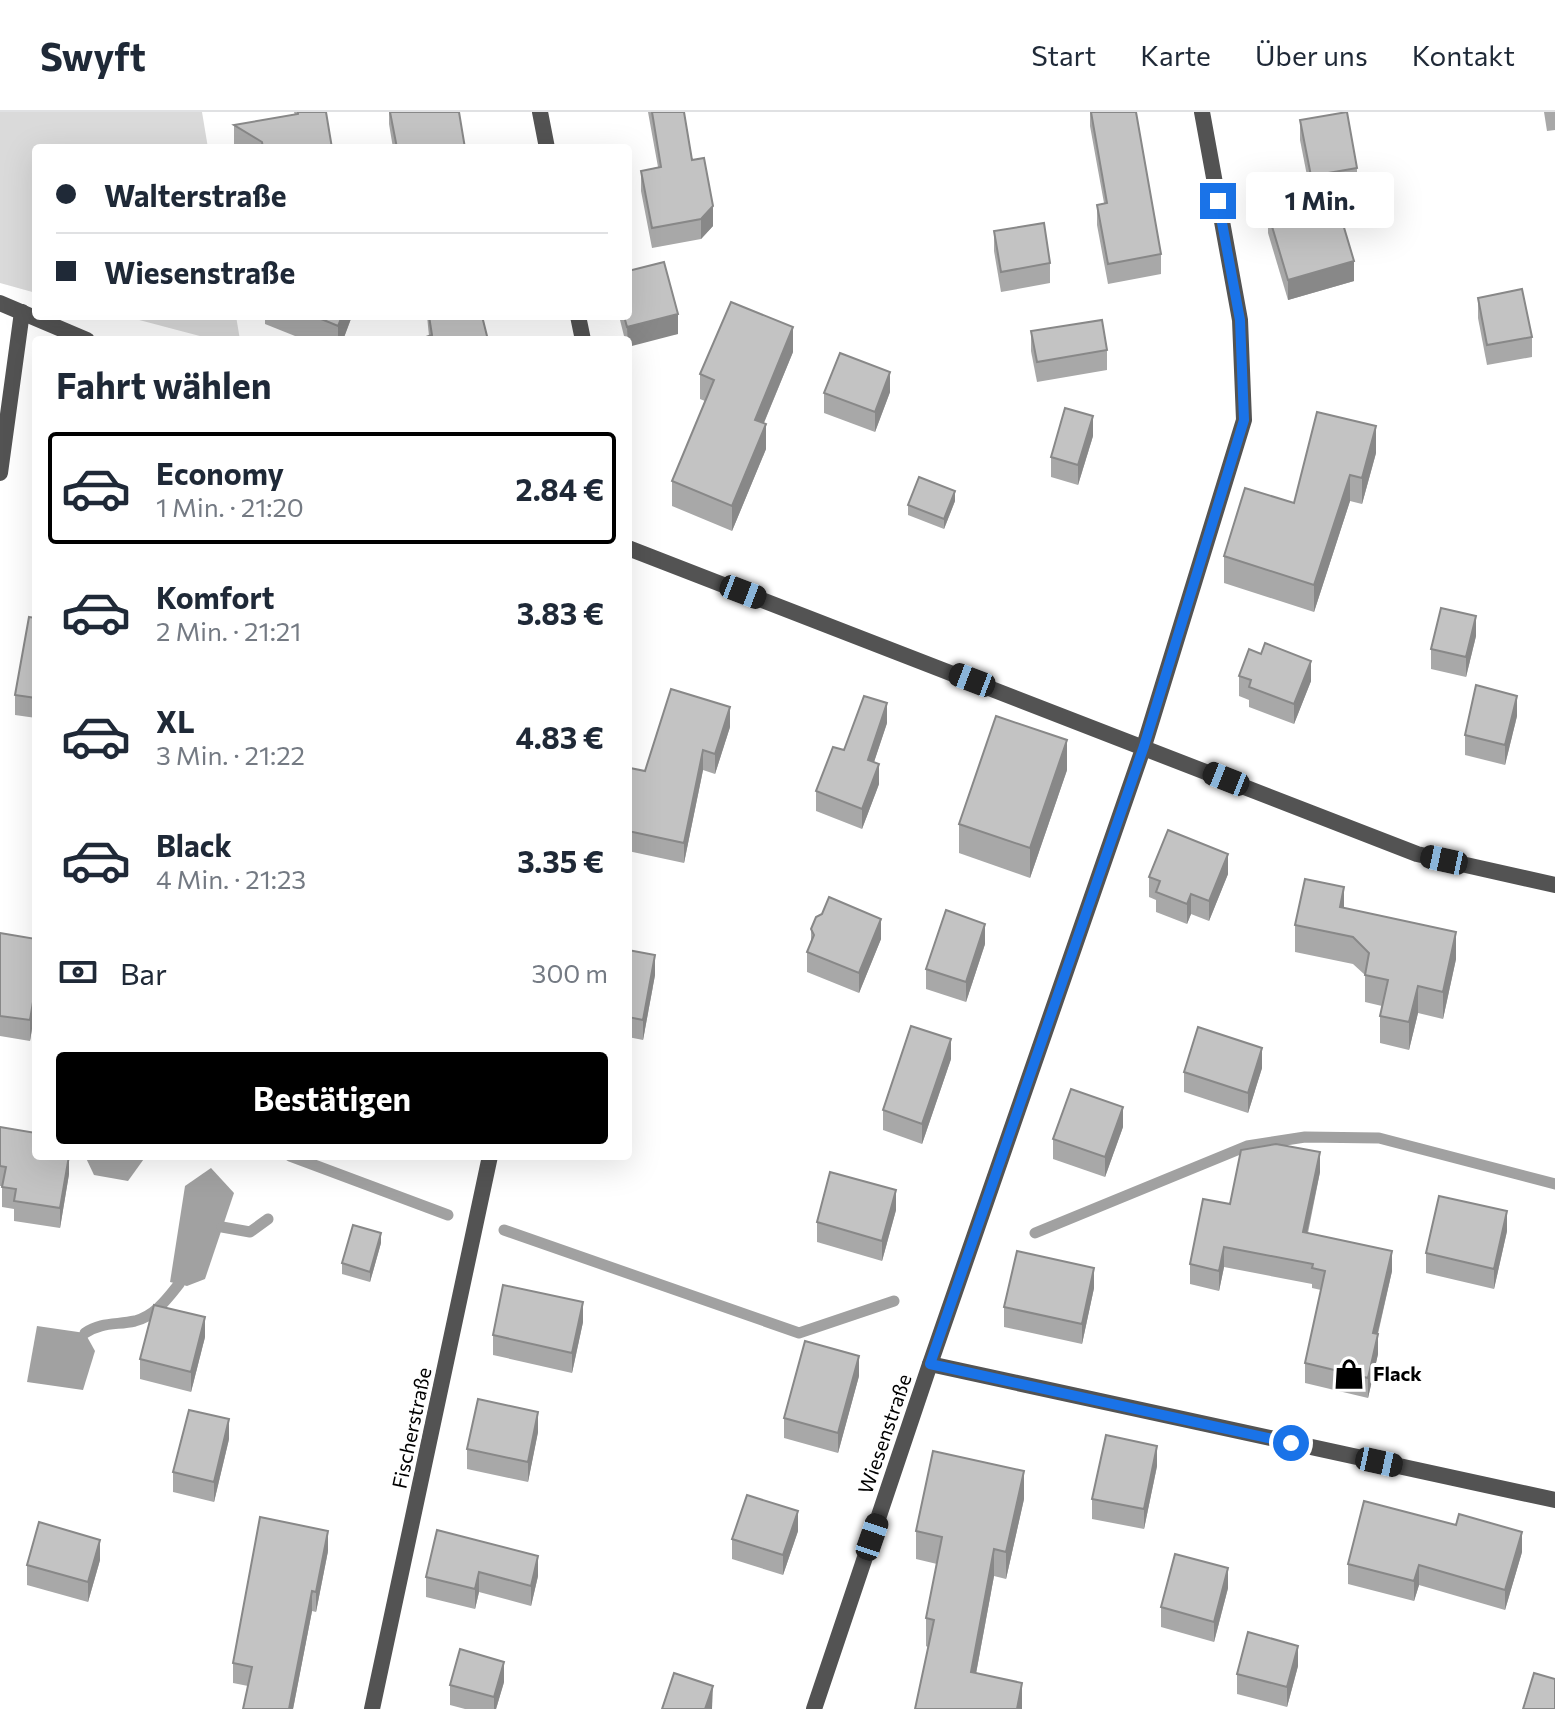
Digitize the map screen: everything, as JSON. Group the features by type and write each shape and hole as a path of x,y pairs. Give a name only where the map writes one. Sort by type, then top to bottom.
{"street":[{"path":"540,112 546,144"},
{"name":"Wiesenstraße","path":"814,1709 1144,746 1244,420 1240,320 1202,112"},
{"path":"0,303 32,316"},
{"path":"0,473 22,312"},
{"path":"41,320 78,336"},
{"path":"632,550 1417,854 1555,885"},
{"name":"Fischerstraße","path":"372,1709 489,1160"},
{"path":"930,1364 1555,1500"}],"shaded area":[{"path":"0,112 202,112 207,144 32,144 32,292 0,283"},
{"path":"139,320 237,320 239,336 200,336"},
{"path":"87,1160 143,1160 128,1181 94,1175"},
{"path":"211,1168 234,1193 205,1279 187,1286 170,1282 185,1186"},
{"path":"37,1326 85,1333 95,1351 83,1390 27,1382"}],"building":[{"path":"326,112 331,144 262,144 234,125"},
{"path":"390,112 459,112 464,144 396,144"},
{"path":"652,112 684,112 692,160 704,158 713,206 701,219 652,228 641,171 661,167"},
{"path":"1091,112 1136,112 1161,254 1108,264 1097,205 1107,203"},
{"path":"1347,112 1357,168 1311,176 1300,120"},
{"path":"1334,194 1354,261 1288,280 1268,213"},
{"path":"1044,223 1050,263 1001,272 994,231"},
{"path":"664,262 678,314 627,327 625,320 632,320 632,270"},
{"path":"1522,289 1532,337 1487,345 1478,298"},
{"path":"731,302 793,327 755,420 766,424 732,506 672,481 714,380 700,374"},
{"path":"324,320 340,320 338,326"},
{"path":"430,320 483,320 487,336 429,336 432,335"},
{"path":"1102,320 1107,350 1037,362 1031,331"},
{"path":"840,353 890,372 875,412 824,393"},
{"path":"1065,408 1093,416 1078,465 1051,457"},
{"path":"1317,412 1376,426 1362,478 1350,475 1314,585 1224,556 1245,488 1294,503"},
{"path":"919,477 955,491 944,519 908,505"},
{"path":"1441,608 1476,616 1466,657 1431,649"},
{"path":"29,617 32,617 32,697 15,695"},
{"path":"1265,643 1311,661 1294,704 1249,687 1251,680 1239,676 1249,649 1261,654"},
{"path":"1476,685 1517,696 1505,745 1465,735"},
{"path":"671,689 730,707 715,754 703,750 684,843 632,832 632,768 645,771"},
{"path":"864,696 887,703 868,760 879,764 862,809 816,791 833,747 844,750"},
{"path":"996,716 1067,740 1030,848 959,824"},
{"path":"1168,830 1228,854 1209,901 1191,894 1187,904 1156,892 1160,881 1149,877"},
{"path":"1305,879 1344,887 1340,907 1456,932 1443,992 1418,986 1409,1022 1380,1016 1388,980 1365,975 1369,953 1353,937 1295,925"},
{"path":"829,897 881,919 859,973 807,952 814,935 811,929"},
{"path":"946,910 985,924 966,982 926,969"},
{"path":"0,933 32,938 30,1020 0,1016"},
{"path":"632,951 655,955 643,1020 632,1018"},
{"path":"911,1026 951,1039 922,1124 883,1110"},
{"path":"1198,1027 1262,1048 1248,1093 1184,1072"},
{"path":"1071,1089 1123,1107 1105,1157 1053,1139"},
{"path":"0,1127 32,1132 32,1160 68,1160 60,1208 14,1201 16,1189 2,1187 6,1167 0,1166"},
{"path":"1276,1144 1320,1152 1303,1232 1392,1251 1373,1333 1378,1334 1368,1378 1305,1363 1325,1271 1312,1268 1313,1264 1224,1247 1219,1271 1190,1264 1203,1199 1230,1204 1241,1150"},
{"path":"830,1172 896,1190 882,1241 817,1222"},
{"path":"1439,1196 1507,1211 1494,1269 1426,1253"},
{"path":"353,1225 381,1233 370,1272 342,1263"},
{"path":"1017,1251 1094,1268 1082,1324 1004,1307"},
{"path":"503,1285 583,1302 572,1353 493,1335"},
{"path":"154,1305 205,1317 191,1372 140,1359"},
{"path":"805,1341 859,1356 838,1433 784,1418"},
{"path":"478,1399 538,1412 528,1462 467,1449"},
{"path":"189,1410 229,1419 214,1482 173,1472"},
{"path":"1106,1435 1157,1446 1144,1509 1092,1499"},
{"path":"933,1451 1024,1471 1006,1552 994,1549 971,1672 1022,1683 1017,1709 915,1709 934,1620 926,1618 942,1537 916,1531"},
{"path":"747,1495 798,1511 783,1555 732,1539"},
{"path":"1364,1501 1456,1525 1459,1514 1522,1532 1505,1590 1419,1565 1414,1581 1348,1564"},
{"path":"260,1517 328,1531 316,1592 312,1591 289,1709 243,1709 252,1667 233,1663"},
{"path":"39,1522 100,1540 88,1582 27,1565"},
{"path":"437,1530 538,1556 531,1586 479,1572 475,1589 426,1577"},
{"path":"1175,1554 1228,1568 1214,1622 1161,1607"},
{"path":"1248,1632 1298,1646 1287,1687 1237,1674"},
{"path":"460,1649 504,1662 494,1697 450,1685"},
{"path":"674,1673 713,1686 705,1709 662,1709"},
{"path":"1534,1673 1555,1679 1555,1709 1523,1709"}],"waterway":[{"path":"1035,1233 1247,1146 1305,1137 1379,1138 1555,1184"},
{"path":"301,1160 448,1215"},
{"path":"222,1227 250,1232 268,1219"},
{"path":"504,1230 799,1333 894,1301"},
{"path":"85,1333 97,1327 135,1321 149,1315 179,1284"}],"place":[{"name":"Flack","path":"1349,1374"}],"route":[{"path":"1218,201 1240,320 1244,420 1144,746 930,1364 1291,1443"}]}
